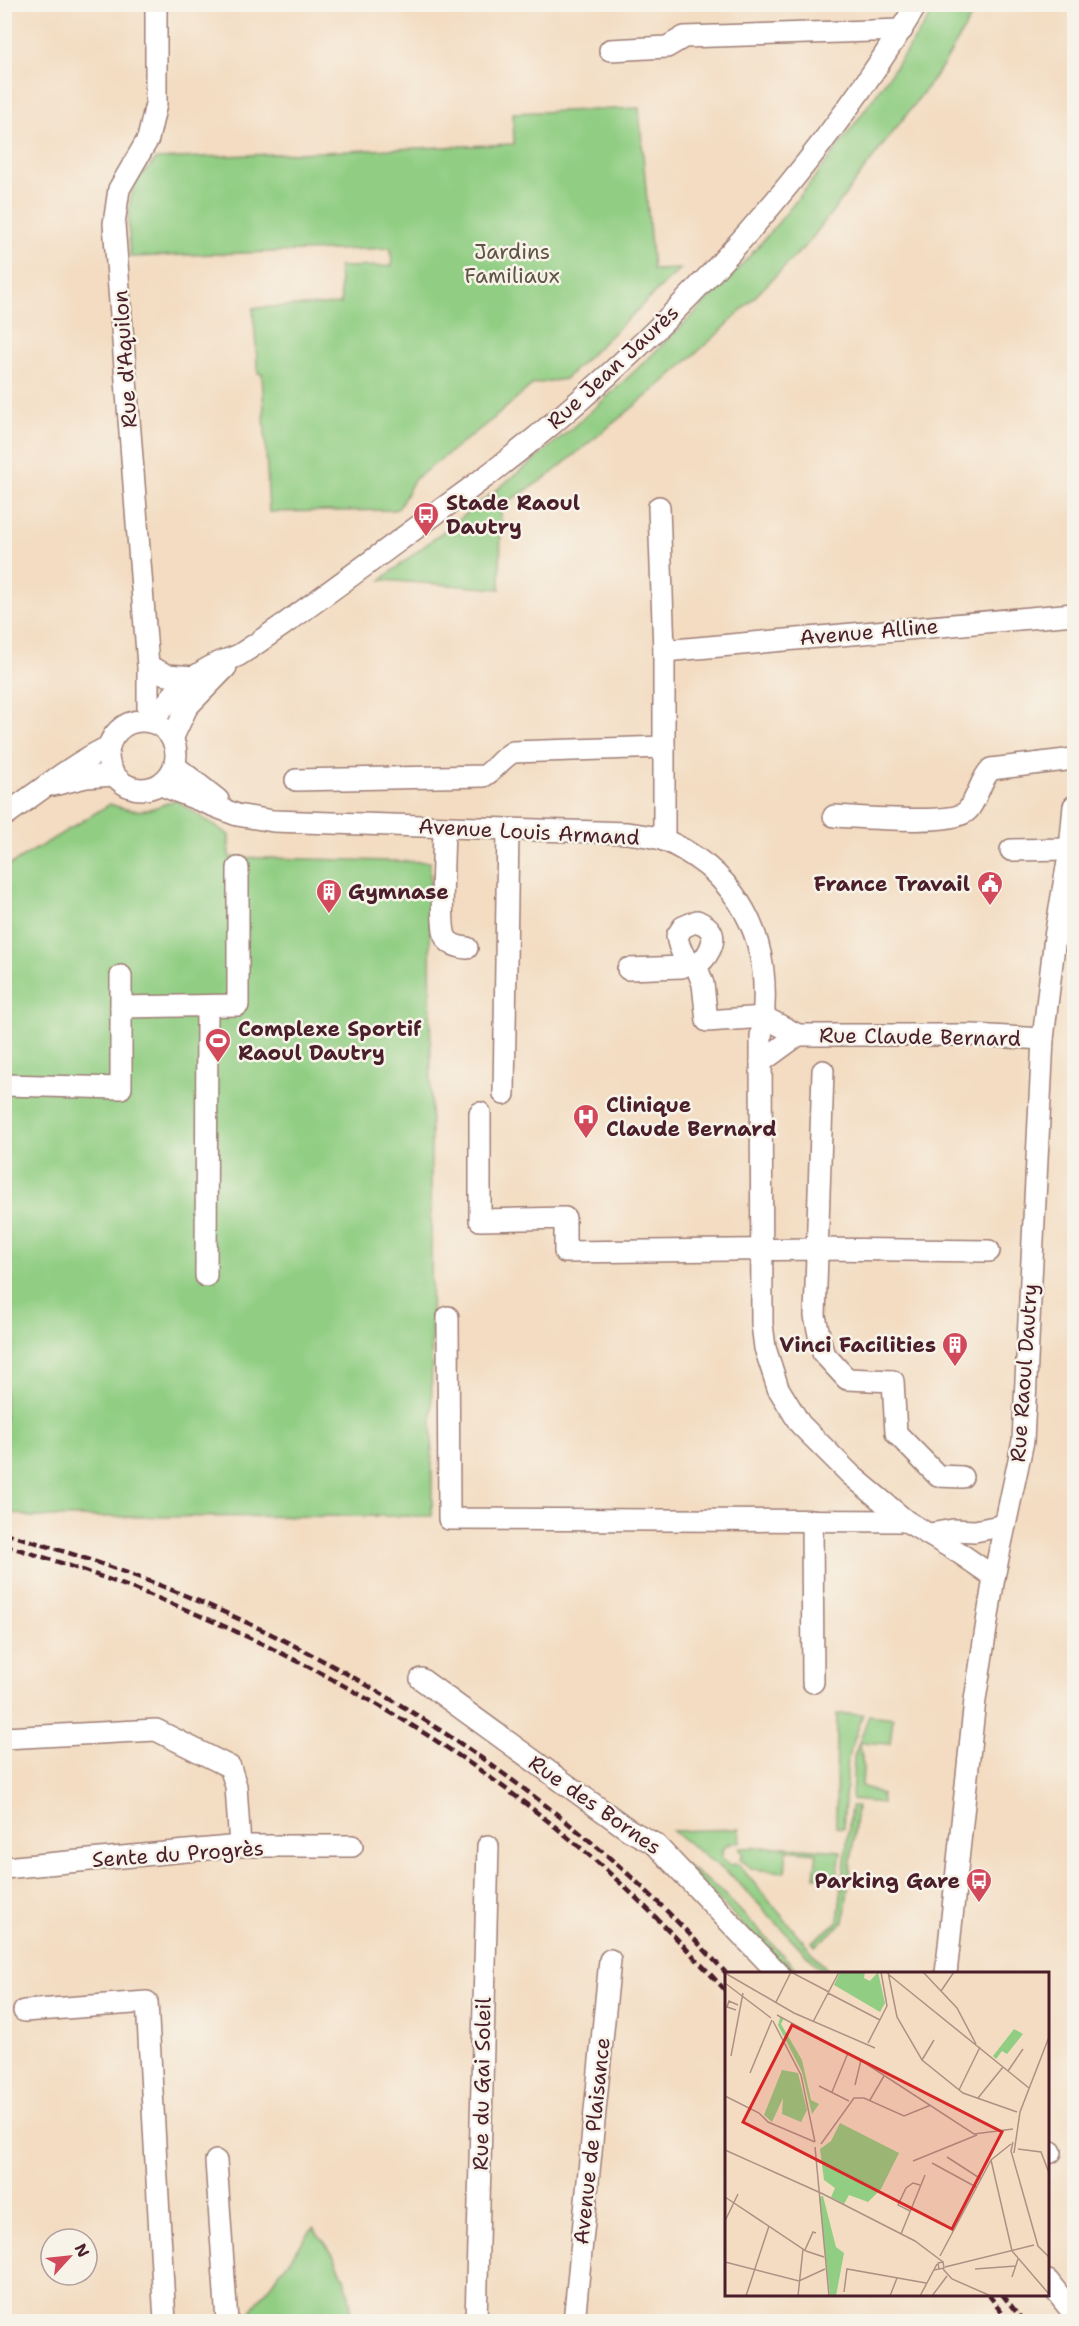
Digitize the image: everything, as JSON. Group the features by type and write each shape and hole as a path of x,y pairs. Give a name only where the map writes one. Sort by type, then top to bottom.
{"street":[{"name":"Rue d'Aquilon","path":"150,722 148,666 114,224 119,189 148,139 156,104 156,4"},
{"name":"Rue Jean Jaurès","path":"172,738 187,707 237,656 468,490 537,437 613,372 680,306 750,229 808,159 902,30 917,4"},
{"path":"610,50 667,47 684,37 902,30"},
{"path":"660,507 664,651 664,840"},
{"name":"Avenue Alline","path":"664,651 1074,614"},
{"name":"Rue Jean Jaurès","path":"150,722 173,694 194,677 212,666 237,656"},
{"path":"148,666 167,675 194,677"},
{"path":"4,816 47,787 68,769 108,747 123,726 140,721 150,722 167,731 172,738 177,757 172,773 161,784 151,789 130,788 114,775 109,765 108,747"},
{"path":"296,780 484,776 492,772 501,759 513,752 664,747"},
{"path":"834,816 913,819 955,816 968,810 991,769 1074,759"},
{"name":"Avenue Louis Armand","path":"175,766 237,815"},
{"path":"47,787 86,777 114,775"},
{"name":"Avenue Louis Armand","path":"161,784 237,815 273,821 627,833 664,840 697,858 730,888 742,904 757,938 762,960 764,1017 760,1037 762,1324 765,1348 778,1388 800,1424 851,1475 906,1521 930,1534 994,1577"},
{"name":"Rue Raoul Dautry","path":"946,1972 975,1700 994,1577 1023,1441 1043,1039 1074,806"},
{"path":"444,827 442,922 446,938 456,946 466,948"},
{"path":"504,1094 508,830"},
{"path":"1011,850 1070,849"},
{"path":"121,1007 238,1005 238,868"},
{"path":"627,969 682,967 692,964 704,984 707,1021 764,1017"},
{"path":"4,1085 121,1088 121,976"},
{"path":"206,1276 207,1006"},
{"name":"Rue Claude Bernard","path":"764,1017 798,1035 973,1035 1043,1039"},
{"name":"Rue Claude Bernard","path":"761,1062 798,1035"},
{"path":"823,1071 815,1316 823,1353 848,1379 892,1381 896,1433 938,1476 962,1477"},
{"path":"480,1113 480,1220 564,1218 565,1252 988,1251"},
{"path":"448,1317 449,1519 906,1521"},
{"path":"812,1520 813,1682"},
{"path":"930,1534 952,1530 975,1531 1005,1525"},
{"name":"Rue des Bornes","path":"421,1679 629,1830 655,1844 777,1972"},
{"path":"4,1738 156,1730 230,1767 236,1786 240,1846"},
{"name":"Sente du Progrès","path":"4,1868 240,1846 352,1846"},
{"name":"Rue du Gai Soleil","path":"476,2322 488,1846"},
{"name":"Avenue de Plaisance","path":"574,2322 610,1960"},
{"path":"24,2010 147,2002 165,2322"},
{"path":"216,2161 227,2322"},
{"path":"1049,2283 1074,2314"}],"green space":[{"path":"938,5 978,5 944,64 809,242 721,331 659,386 547,477 501,506 500,589 381,580 567,432 670,338 741,266 772,231 830,157"},
{"name":"Jardins Familiaux","path":"639,108 653,270 680,269 565,379 533,384 493,419 414,480 399,508 394,510 269,512 262,374 258,373 253,308 341,304 339,267 392,266 391,248 130,257 128,221 132,193 137,182 156,159 514,144 513,113"},
{"name":"Complexe Sportif Raoul Dautry","path":"175,800 229,835 229,857 430,862 432,1516 31,1517 5,1511 5,868 110,804 128,810 143,810"},
{"path":"837,1714 863,1714 848,1758 843,1828 836,1827"},
{"path":"869,1715 893,1718 890,1744 860,1742 863,1767 862,1786 881,1794 882,1803 852,1800 854,1757"},
{"path":"851,1807 857,1807 849,1880 843,1880"},
{"path":"739,1829 740,1842 726,1846 722,1851 722,1859 729,1865 738,1864 829,1972 823,1972 734,1878 672,1831"},
{"path":"787,1847 841,1851 837,1878 814,1876 817,1853 787,1850 785,1872 752,1869 740,1859 743,1854 739,1848"},
{"path":"683,1863 720,1890 799,1972 789,1972"},
{"path":"842,1886 848,1887 844,1922 815,1946 812,1942 838,1921"},
{"path":"313,2228 341,2270 351,2306 352,2319 361,2319 361,2321 246,2321 245,2319"}],"railway":[{"path":"4,1533 95,1562 184,1595 297,1647 404,1708 507,1776 604,1853 652,1896 725,1972"},
{"path":"4,1545 85,1571 242,1634 319,1672 393,1714 464,1759 533,1809 598,1863 648,1909 725,1990"},
{"path":"990,2296 1010,2322"},
{"path":"1004,2296 1024,2322"}],"place":[{"name":"Stade Raoul Dautry","path":"426,538"},
{"name":"France Travail","path":"990,907"},
{"name":"Gymnase","path":"329,915"},
{"name":"Complexe Sportif Raoul Dautry","path":"218,1064"},
{"name":"Clinique Claude Bernard","path":"586,1140"},
{"name":"Vinci Facilities","path":"955,1368"},
{"name":"Parking Gare","path":"979,1904"}]}
